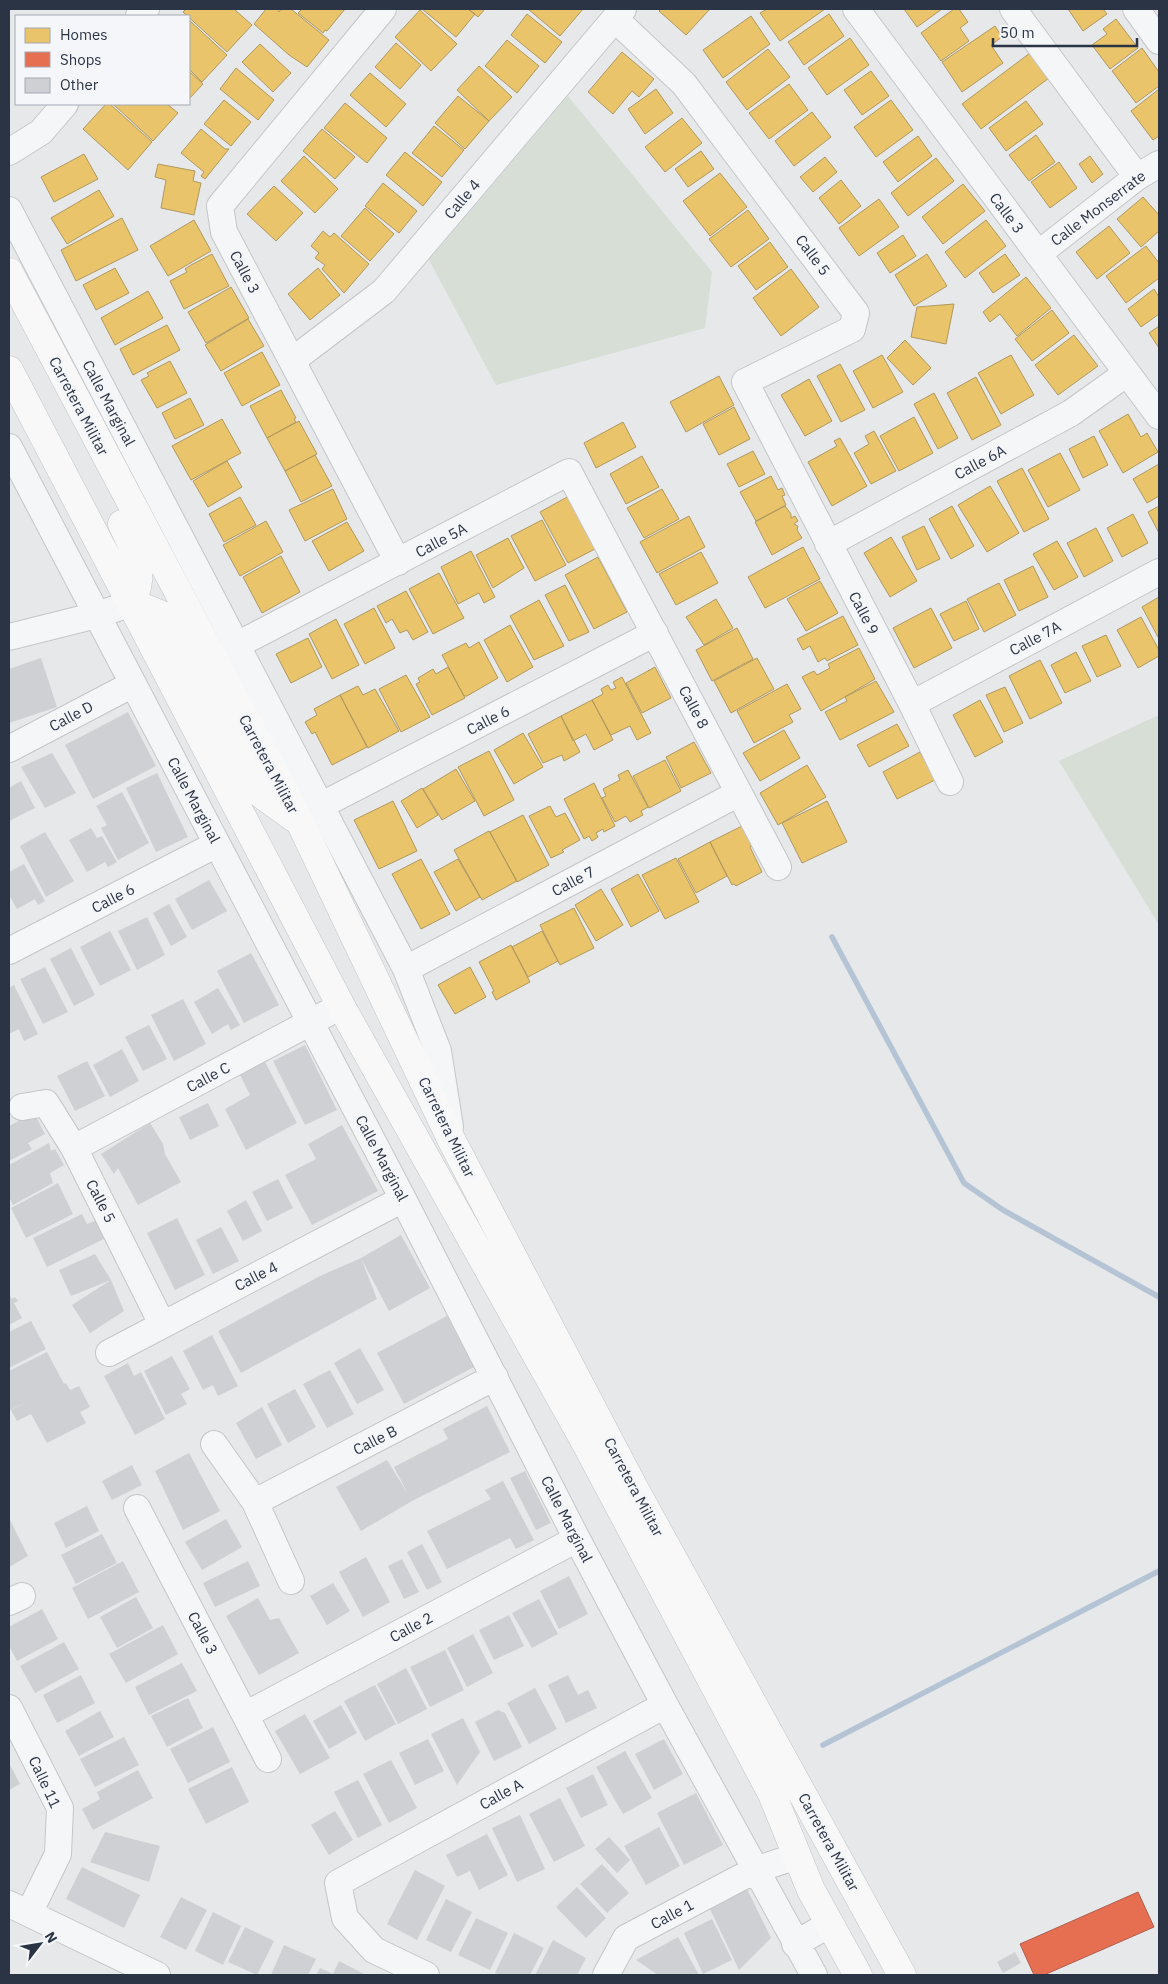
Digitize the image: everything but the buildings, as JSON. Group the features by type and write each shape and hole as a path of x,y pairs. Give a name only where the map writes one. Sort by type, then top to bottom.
{"main road":[{"name":"Carretera Militar","path":"9,272 310,814 452,1141 633,1486 902,1975"},
{"path":"34,320 31,355 138,556 138,587 132,603 162,615 169,622 261,794 310,814"},
{"name":"Carretera Militar","path":"9,370 341,1006 588,1449 772,1794 811,1890 858,1975"}],"street":[{"name":"Calle 3","path":"383,9 220,206 224,232 398,562"},
{"name":"Calle 3","path":"856,9 1159,416"},
{"path":"1013,9 1137,176"},
{"path":"1136,9 1159,41"},
{"name":"Calle 4","path":"293,360 384,291 619,14"},
{"name":"Calle 5","path":"619,14 684,84 856,313 852,329 745,382 791,473"},
{"path":"9,152 42,132 64,105"},
{"name":"Calle Monserrate","path":"1038,254 1137,176 1159,164"},
{"name":"Calle Marginal","path":"9,210 236,646 310,814 406,969 438,1051 452,1141"},
{"name":"Calle 6A","path":"828,544 1071,413 1127,372"},
{"name":"Calle Marginal","path":"9,447 311,1023 577,1539 665,1705 795,1944 814,1975"},
{"name":"Calle 5A","path":"236,646 569,472 609,548"},
{"name":"Calle 9","path":"791,473 912,704 950,782"},
{"name":"Calle 8","path":"609,548 778,867"},
{"name":"Calle 7A","path":"912,704 1159,572"},
{"path":"9,637 97,615 132,603"},
{"name":"Calle 6","path":"310,814 655,633"},
{"name":"Calle D","path":"9,749 133,684"},
{"name":"Calle 7","path":"406,969 739,793"},
{"name":"Calle 6","path":"9,951 217,844"},
{"name":"Calle C","path":"74,1148 341,1006"},
{"name":"Calle 5","path":"22,1107 46,1103 74,1148 162,1324"},
{"name":"Calle 4","path":"109,1353 403,1200"},
{"name":"Calle B","path":"255,1502 495,1377"},
{"path":"214,1444 255,1502 291,1580"},
{"name":"Calle 3","path":"137,1508 268,1759"},
{"name":"Calle 2","path":"245,1715 577,1539"},
{"name":"Calle A","path":"426,1975 374,1950 345,1918 338,1884 665,1705"},
{"name":"Calle 11","path":"9,1708 60,1808 58,1854 19,1908"},
{"path":"755,1870 797,1856"},
{"name":"Calle 1","path":"606,1975 626,1938 755,1870"},
{"path":"19,1908 157,1975"},
{"path":"795,1944 830,1924"}],"shaded area":[{"path":"568,96 712,272 705,328 496,385 429,260"},
{"path":"1159,715 1159,925 1059,761"}],"waterway":[{"path":"832,937 964,1183 1003,1210 1159,1297"},
{"path":"823,1745 1159,1571"}]}
